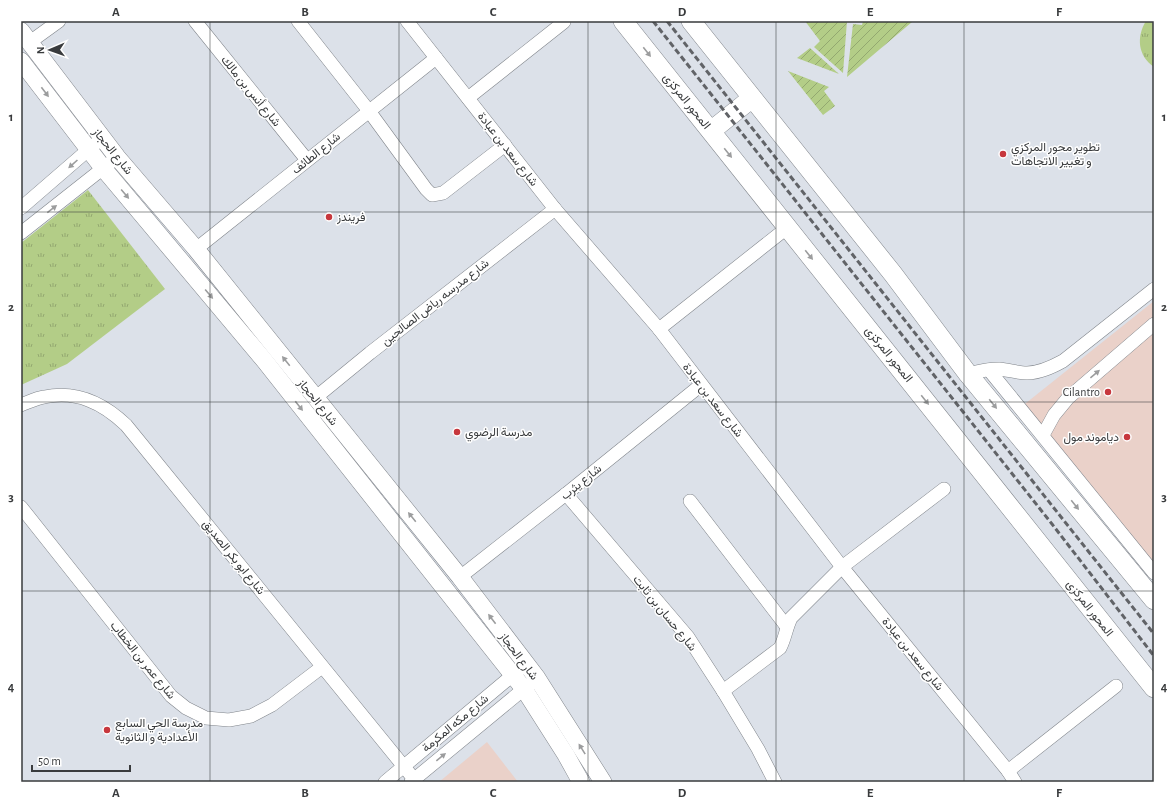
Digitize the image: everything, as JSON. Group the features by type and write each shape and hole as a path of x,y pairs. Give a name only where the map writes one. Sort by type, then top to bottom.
{"main road":[{"name":"المحور المركزى","path":"623,21 1154,688"},
{"path":"691,21 893,274 968,374 1154,600"},
{"path":"711,131 752,98"}],"street":[{"path":"25,36 59,21"},
{"name":"شارع أنس بن مالك","path":"195,21 307,160"},
{"path":"298,21 369,111 432,195 443,193 505,145"},
{"name":"شارع سعد بن عبادة","path":"407,21 555,208 659,330 842,567 1011,776"},
{"path":"468,98 564,22"},
{"name":"شارع الحجاز","path":"25,36 117,157 196,249 460,577 526,664 530,684 581,782"},
{"name":"شارع الطائف","path":"196,249 436,58"},
{"name":"شارع الحجاز","path":"21,61 103,168 264,360 512,674 530,684 603,782"},
{"path":"21,208 103,138"},
{"path":"21,233 117,157"},
{"name":"شارع مدرسه رياض الصالحين","path":"315,398 555,208"},
{"path":"659,330 788,227"},
{"path":"968,374 999,369 1028,373 1037,372 1055,366 1154,289"},
{"path":"1043,435 1054,415 1068,398 1154,324"},
{"path":"989,370 1154,573"},
{"name":"شارع يثرب","path":"460,577 701,385"},
{"name":"شارع ابو بكر الصديق","path":"21,405 44,397 58,395 86,399 111,411 132,432 403,766 412,781"},
{"path":"723,691 780,648 784,641 787,627 791,618 842,567 944,489"},
{"name":"شارع حسان بن ثابت","path":"566,494 688,637 758,749 775,782"},
{"path":"690,501 787,627"},
{"name":"شارع عمر بن الخطاب","path":"21,507 171,696 186,708 206,718 229,720 251,716 272,706 322,667"},
{"name":"شارع مكه المكرمة","path":"385,782 512,674 526,664"},
{"name":"شارع مكه المكرمة","path":"412,781 530,684"},
{"path":"1011,776 1116,686"}],"shaded area":[{"path":"1154,301 1154,569 1021,407"},
{"path":"487,742 518,782 439,782"}],"green space":[{"path":"805,21 847,21 843,73 814,47 820,41"},
{"path":"863,21 912,22 847,77 853,24 862,25"},
{"path":"1146,21 1151,21 1154,24 1154,67 1145,57 1140,46 1141,33"},
{"path":"810,48 839,74 797,58"},
{"path":"788,71 829,87 824,91 835,106 823,115"},
{"path":"88,190 165,289 67,364 21,385 21,243"}],"railway":[{"path":"653,21 1052,524 1154,656"},
{"path":"667,21 1154,634"}],"place":[{"name":"تطوير محور المركزي و تغيير الاتجاهات","path":"1003,154"},
{"name":"فريندز","path":"329,217"},
{"name":"Cilantro","path":"1108,392"},
{"name":"مدرسة الرضوي","path":"457,432"},
{"name":"دياموند مول","path":"1127,437"},
{"name":"مدرسة الحي السابع الأعدادية و الثانوية","path":"107,730"}]}
